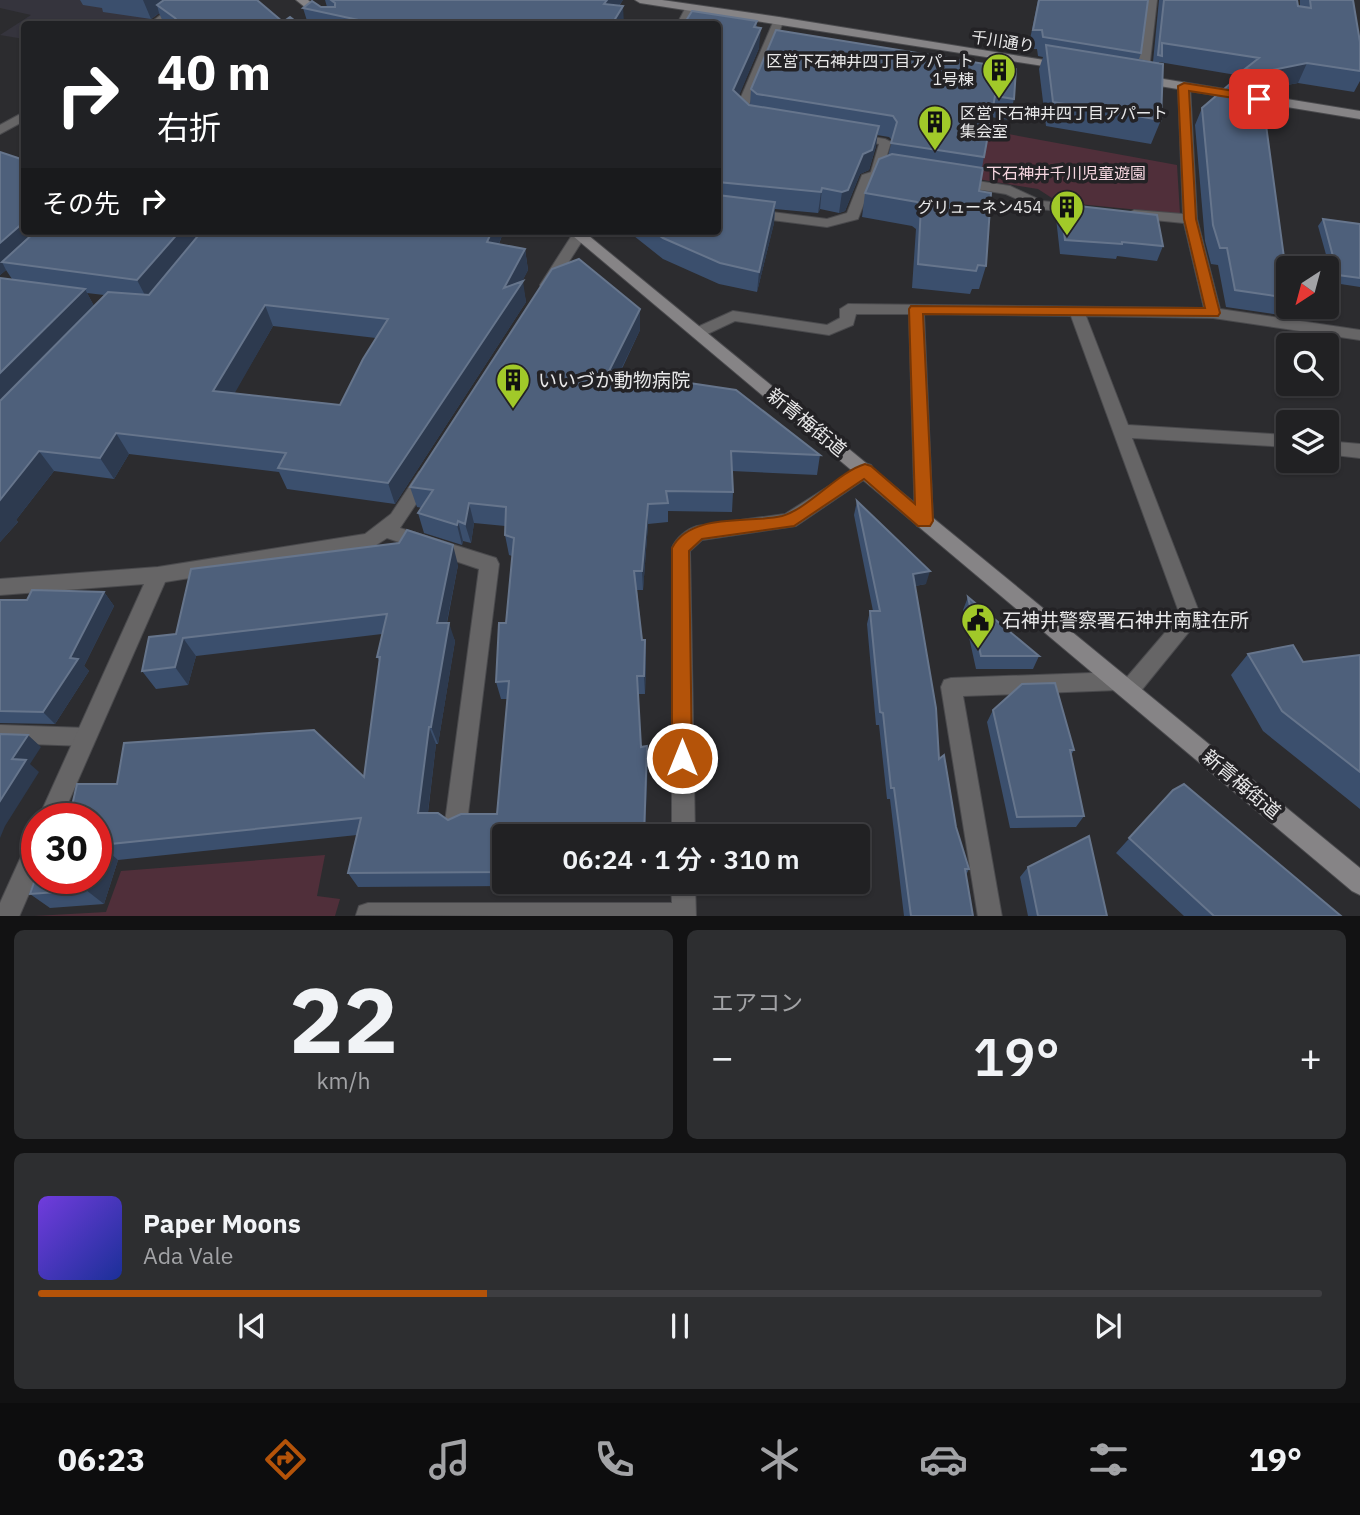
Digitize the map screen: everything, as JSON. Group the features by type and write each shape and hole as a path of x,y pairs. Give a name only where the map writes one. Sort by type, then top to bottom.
{"main road":[{"name":"千川通り","path":"640,0 1075,68"},
{"path":"307,2 329,21"},
{"path":"1129,77 1360,115"},
{"name":"新青梅街道","path":"578,235 1360,883"}],"street":[{"path":"158,21 187,0"},
{"path":"1142,79 1152,0"},
{"path":"683,21 691,7"},
{"path":"1184,86 1190,219 1213,313"},
{"path":"0,130 21,118"},
{"path":"721,209 827,223 853,216 867,177 887,171 914,175"},
{"path":"942,180 1010,190 1039,205 1094,210"},
{"path":"1121,213 1190,219"},
{"path":"538,300 575,235"},
{"path":"699,333 733,316 830,330 848,321 848,309 916,309 1213,313 1360,335"},
{"path":"916,309 924,521"},
{"path":"990,916 951,687 1124,685 1191,617 1076,310"},
{"path":"1121,431 1276,440"},
{"path":"1339,449 1360,451"},
{"path":"0,587 158,575 370,541 398,519 433,465"},
{"path":"683,824 681,548 697,533 789,522 865,470"},
{"path":"384,530 489,564 456,822"},
{"path":"56,803 158,575"},
{"path":"6,916 21,883"},
{"path":"368,915 684,916 683,894"}],"lane":[{"path":"764,122 750,120 741,111 779,20"},
{"path":"845,135 886,142 876,174"},
{"path":"0,734 86,737"}],"shaded area":[{"path":"0,0 178,0 149,21 22,21 31,15 0,8"},
{"path":"21,21 21,38 0,35"}],"green space":[{"name":"下石神井千川児童遊園","path":"986,130 1177,165 1180,214 1058,202 1038,189 892,165"},
{"path":"325,855 317,896 340,899 335,916 34,916 106,912 121,871"}],"building":[{"path":"164,0 257,0 282,21 178,21 157,5"},
{"path":"331,0 607,0 604,4 623,6 614,21 363,21 303,8 312,1 321,7 335,7"},
{"path":"1039,0 1148,0 1141,53 1043,37 1042,30 1033,30"},
{"path":"1164,0 1297,0 1298,6 1311,8 1310,0 1353,0 1360,42 1360,71 1307,63 1263,72 1245,69 1259,58 1162,43 1162,56 1158,55"},
{"path":"692,11 757,21 754,27 761,28 733,90 749,105 879,126 872,150 863,154 848,190 842,192 822,188 821,192 721,182 721,21 686,21"},
{"path":"776,30 1016,69 1014,99 995,96 984,157 891,143 897,122 893,116 757,94 751,89"},
{"path":"1046,45 1163,64 1161,120 1053,102"},
{"path":"1231,83 1261,88 1284,256 1276,256 1276,296 1235,290 1227,248 1220,248 1213,225 1202,108"},
{"path":"0,152 21,159 21,225 0,243"},
{"path":"892,154 983,168 979,191 991,193 986,266 978,265 976,271 918,264 921,206 917,202 865,193 879,159"},
{"path":"721,195 775,202 759,272 720,263 659,235 721,235"},
{"path":"1061,204 1157,215 1163,246 1065,240"},
{"path":"1323,219 1360,224 1360,278 1339,275 1339,256 1333,256"},
{"path":"32,235 176,235 137,280 2,262"},
{"path":"199,235 490,235 487,242 525,249 504,288 523,281 388,483 278,468 286,453 116,433 100,458 39,451 0,500 0,401 108,292 149,295","holes":["265,305 388,319 363,359 340,405 213,391"]},
{"path":"579,259 640,309 609,371 736,390 820,455 731,451 733,492 666,491 668,503 648,504 642,571 634,571 642,640 645,640 644,676 637,676 641,747 647,746 644,824 492,824 492,872 348,873 361,818 112,844 112,803 73,803 77,784 117,784 124,743 314,730 364,777 380,657 377,657 387,614 183,638 175,667 142,671 149,637 176,634 191,569 399,543 407,530 453,545 437,623 449,623 429,727 418,813 438,813 448,820 461,814 497,814 509,681 496,682 499,623 506,623 514,538 505,535 506,507 469,503 465,524 458,521 457,525 418,513 433,490 410,487 552,269"},
{"path":"0,278 85,289 0,373"},
{"path":"857,501 930,571 913,574 936,708 939,759 944,755 956,827 969,869 965,869 973,916 911,916 894,788 891,788 883,713 880,712 870,611 880,611"},
{"path":"32,590 104,592 70,658 78,659 43,712 0,711 0,600 27,600"},
{"path":"968,597 1039,656 981,656"},
{"path":"1293,645 1303,662 1360,655 1360,772 1282,711 1248,654"},
{"path":"1055,683 1074,750 1070,750 1084,816 1017,817 993,710 1022,684"},
{"path":"0,734 28,735 12,759 26,760 0,801"},
{"path":"1184,784 1341,916 1214,916 1129,838 1173,790"},
{"path":"1089,836 1107,916 1038,916 1028,867"}],"place":[{"name":"区営下石神井四丁目アパート 1号棟","path":"999,100"},
{"name":"区営下石神井四丁目アパート 集会室","path":"935,152"},
{"name":"グリューネン454","path":"1067,237"},
{"name":"いいづか動物病院","path":"513,410"},
{"name":"石神井警察署石神井南駐在所","path":"978,650"}],"route":[{"path":"682,758 681,548 697,533 789,522 865,470 924,521 916,309 1213,313 1190,219 1184,86 1259,99"}]}
